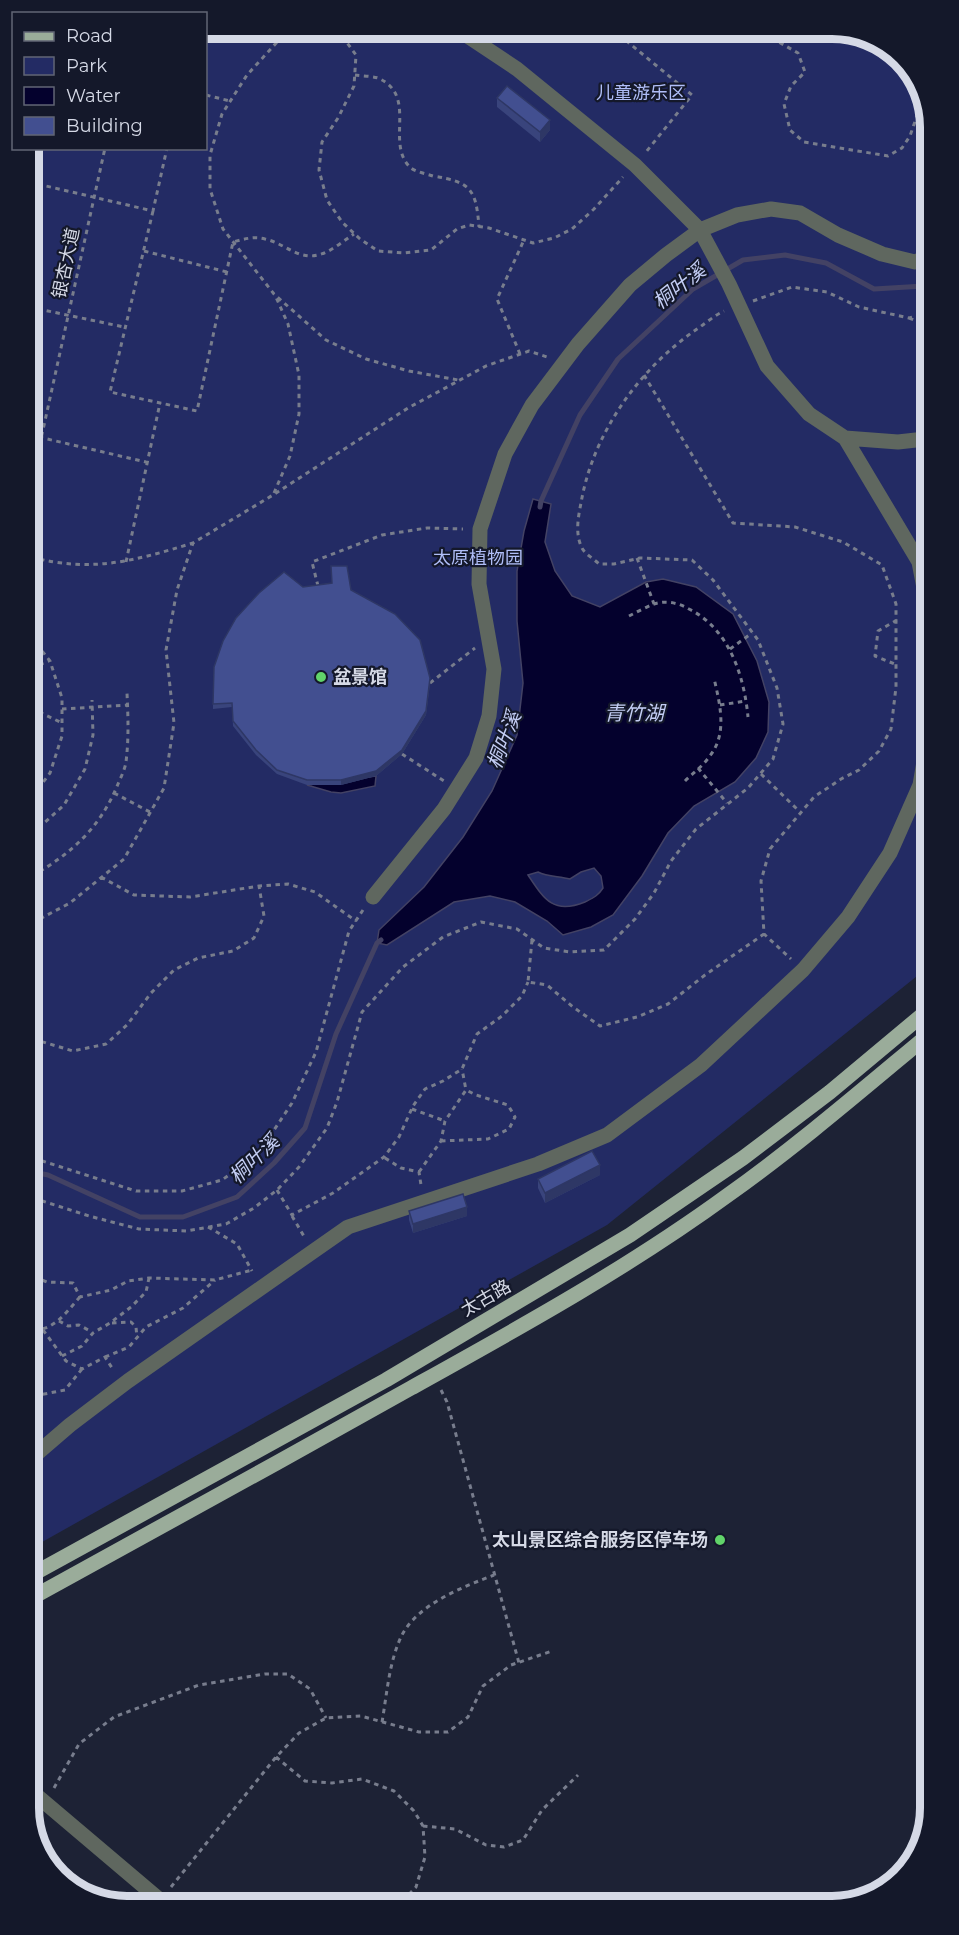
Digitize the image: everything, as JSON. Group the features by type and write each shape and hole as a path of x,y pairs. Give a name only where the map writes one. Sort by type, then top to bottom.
{"main road":[{"name":"太古路","path":"39,1571 386,1380 630,1235 743,1158 830,1092 920,1017"},
{"path":"39,1594 433,1376 581,1291 728,1196 802,1139 920,1042"}],"lane":[{"path":"472,39 517,69 635,165 700,230 729,284 767,366 809,414 845,438 920,567"},
{"path":"373,897 444,809 476,758 489,716 494,669 479,584 480,529 505,454 532,405 564,362 630,285 700,230 737,215 771,209 800,213 838,235 882,254 915,262 920,260"},
{"path":"845,438 898,442 920,440"},
{"path":"39,1452 70,1425 124,1385 312,1250 348,1227 538,1164 607,1135 701,1065 803,970 848,917 890,853 920,785"},
{"path":"40,1799 156,1896"}],"path":[{"path":"279,39 247,75 222,114 210,155 210,189 223,229 274,294 326,340 366,359 409,371 460,380"},
{"path":"345,39 356,55 354,86 338,118 322,142 319,170 327,200 342,222 354,234 378,251 404,253 431,250 457,229 469,225 489,228 532,243 554,238 572,229 594,208 635,165 692,95 624,39"},
{"path":"774,39 798,53 805,72 791,86 784,104 790,129 804,142 888,156 902,148 910,136 918,112"},
{"path":"355,75 375,77 388,84 398,98 400,151 411,168 428,175 454,179 467,186 477,201 479,227"},
{"path":"207,95 230,101"},
{"name":"银杏大道","path":"39,446 105,150"},
{"path":"167,150 110,392 197,411 233,242"},
{"path":"39,184 153,211"},
{"path":"233,242 250,237 267,239 301,255 318,255 334,248 354,234"},
{"path":"520,354 497,299 524,240"},
{"path":"144,250 227,272"},
{"path":"39,1200 139,1229 186,1231 226,1224 254,1208 277,1190 299,1167 327,1128 337,1102 362,1012 403,967 443,937 482,922 517,929 544,948 570,952 604,950 635,919 654,893 671,861 696,830 748,788 773,759 783,724 777,688 758,640 713,580 692,560 637,558 614,564 599,564 583,549 577,525 583,486 598,443 644,375 683,339 720,313 792,288 827,292 859,307 920,322"},
{"path":"273,495 290,456 299,414 299,375 288,324 274,294"},
{"path":"39,309 125,327"},
{"path":"909,318 920,316"},
{"path":"39,559 55,563 103,565 126,562 193,543 273,495 408,408 486,366 529,351 564,362"},
{"path":"644,375 733,523 795,527 843,542 882,565 896,604 897,687 891,729 879,751 859,770 814,797 801,812 770,849 760,881 764,934 803,970"},
{"path":"126,562 160,403"},
{"path":"41,437 146,462"},
{"path":"319,589 312,562 382,535 427,528 480,529"},
{"path":"39,919 70,903 124,859 164,788 174,723 166,650 177,590 193,543"},
{"path":"637,558 654,604"},
{"path":"629,616 654,604 678,603 698,613 718,631 730,649 740,673 747,717"},
{"path":"897,620 878,631 875,656 897,665"},
{"path":"730,649 752,633"},
{"path":"430,683 488,638"},
{"path":"39,647 50,661 62,698 62,736 50,773 39,788"},
{"path":"39,665 50,661"},
{"path":"685,781 709,758 721,737 720,705 714,678"},
{"path":"39,872 59,860 89,833 111,802 126,765 129,726 127,693"},
{"path":"39,828 64,805 85,769 93,735 92,700"},
{"path":"720,705 746,701"},
{"path":"62,709 128,705"},
{"path":"39,712 62,723"},
{"path":"402,754 456,789"},
{"path":"698,768 727,803"},
{"path":"760,774 801,812"},
{"path":"114,793 150,812"},
{"path":"101,877 134,895 190,897 259,886 288,885 315,892 356,921"},
{"path":"39,1041 74,1051 106,1044 126,1025 151,993 174,970 198,958 232,951 254,938 264,916 259,886"},
{"path":"39,1159 136,1191 182,1191 222,1180 258,1154 297,1093 316,1052 349,931 373,897"},
{"path":"528,982 547,986 600,1026 637,1017 668,1004 764,934"},
{"path":"292,1215 333,1193 384,1157 399,1137 412,1109 425,1089 443,1082 462,1069 477,1034 502,1016 522,996 528,982 532,939"},
{"path":"425,1201 419,1172 441,1141 445,1121 466,1090 462,1069"},
{"path":"441,1141 488,1139 509,1129 515,1117 508,1105 466,1090"},
{"path":"412,1109 445,1121"},
{"path":"384,1157 400,1168 419,1172"},
{"path":"277,1190 312,1250"},
{"path":"208,1227 237,1244 252,1270 258,1290"},
{"path":"39,1330 59,1321 80,1297 111,1290 128,1281 149,1278 215,1280 252,1270"},
{"path":"62,1356 82,1346 93,1333 110,1323 146,1292 149,1278"},
{"path":"39,1279 47,1282 72,1283 80,1297"},
{"path":"39,1395 65,1390 82,1369 129,1347 146,1327 183,1308 215,1280"},
{"path":"59,1321 68,1326 80,1325 93,1333"},
{"path":"110,1323 131,1322 136,1327 137,1338"},
{"path":"43,1330 66,1361 82,1369"},
{"path":"105,1358 124,1385"},
{"path":"433,1376 447,1402 519,1663"},
{"path":"382,1722 392,1666 402,1635 422,1611 461,1588 494,1575"},
{"path":"169,1896 276,1758 299,1733 326,1718 361,1716 419,1732 448,1732 468,1717 483,1686 511,1665 552,1652"},
{"path":"40,1799 79,1744 114,1717 199,1685 266,1674 288,1674 310,1689 326,1718"},
{"path":"276,1758 305,1781 332,1782 362,1779 394,1791 414,1811 423,1826 425,1857 416,1887 408,1896"},
{"path":"423,1826 455,1829 486,1845 504,1847 523,1840 542,1810 578,1775"}],"green space":[{"name":"太原植物园","path":"207,39 838,39 860,44 881,54 898,69 913,93 920,127 920,974 607,1225 39,1544 39,150 207,150"}],"water":[{"name":"青竹湖","path":"533,499 551,504 545,542 555,571 572,596 600,607 646,582 663,579 696,587 733,614 757,661 769,702 768,732 756,758 735,782 694,806 668,833 642,876 613,915 591,927 563,935 547,921 515,902 490,896 454,902 387,945 377,943 379,930 424,887 463,837 492,791 517,735 523,683 517,621 517,571 524,531","holes":["594,868 601,876 603,888 597,895 585,902 565,907 545,898 528,875 538,872 570,879"]},
{"path":"376,776 375,786 341,793 307,785"}],"building":[{"path":"507,86 550,120 540,132 497,98"},
{"name":"盆景馆","path":"331,566 347,566 351,590 395,614 420,640 430,678 426,711 402,750 376,771 341,780 307,780 277,770 256,750 233,721 232,703 213,704 214,667 223,641 236,618 259,593 284,572 303,587 332,583"},
{"path":"592,1151 600,1165 545,1193 538,1179"},
{"path":"463,1194 467,1207 413,1224 409,1211"}],"waterway":[{"name":"桐叶溪","path":"540,507 580,415 618,359 693,289 743,260 785,255 826,263 874,289 920,286"},
{"name":"桐叶溪","path":"39,1173 48,1175 140,1217 183,1217 237,1197 274,1163 305,1128 336,1034 377,943 381,940"}],"place":[{"name":"盆景馆","path":"321,677"},
{"name":"太山景区综合服务区停车场","path":"720,1540"}],"park label":[{"name":"儿童游乐区","path":"641,93"}]}
